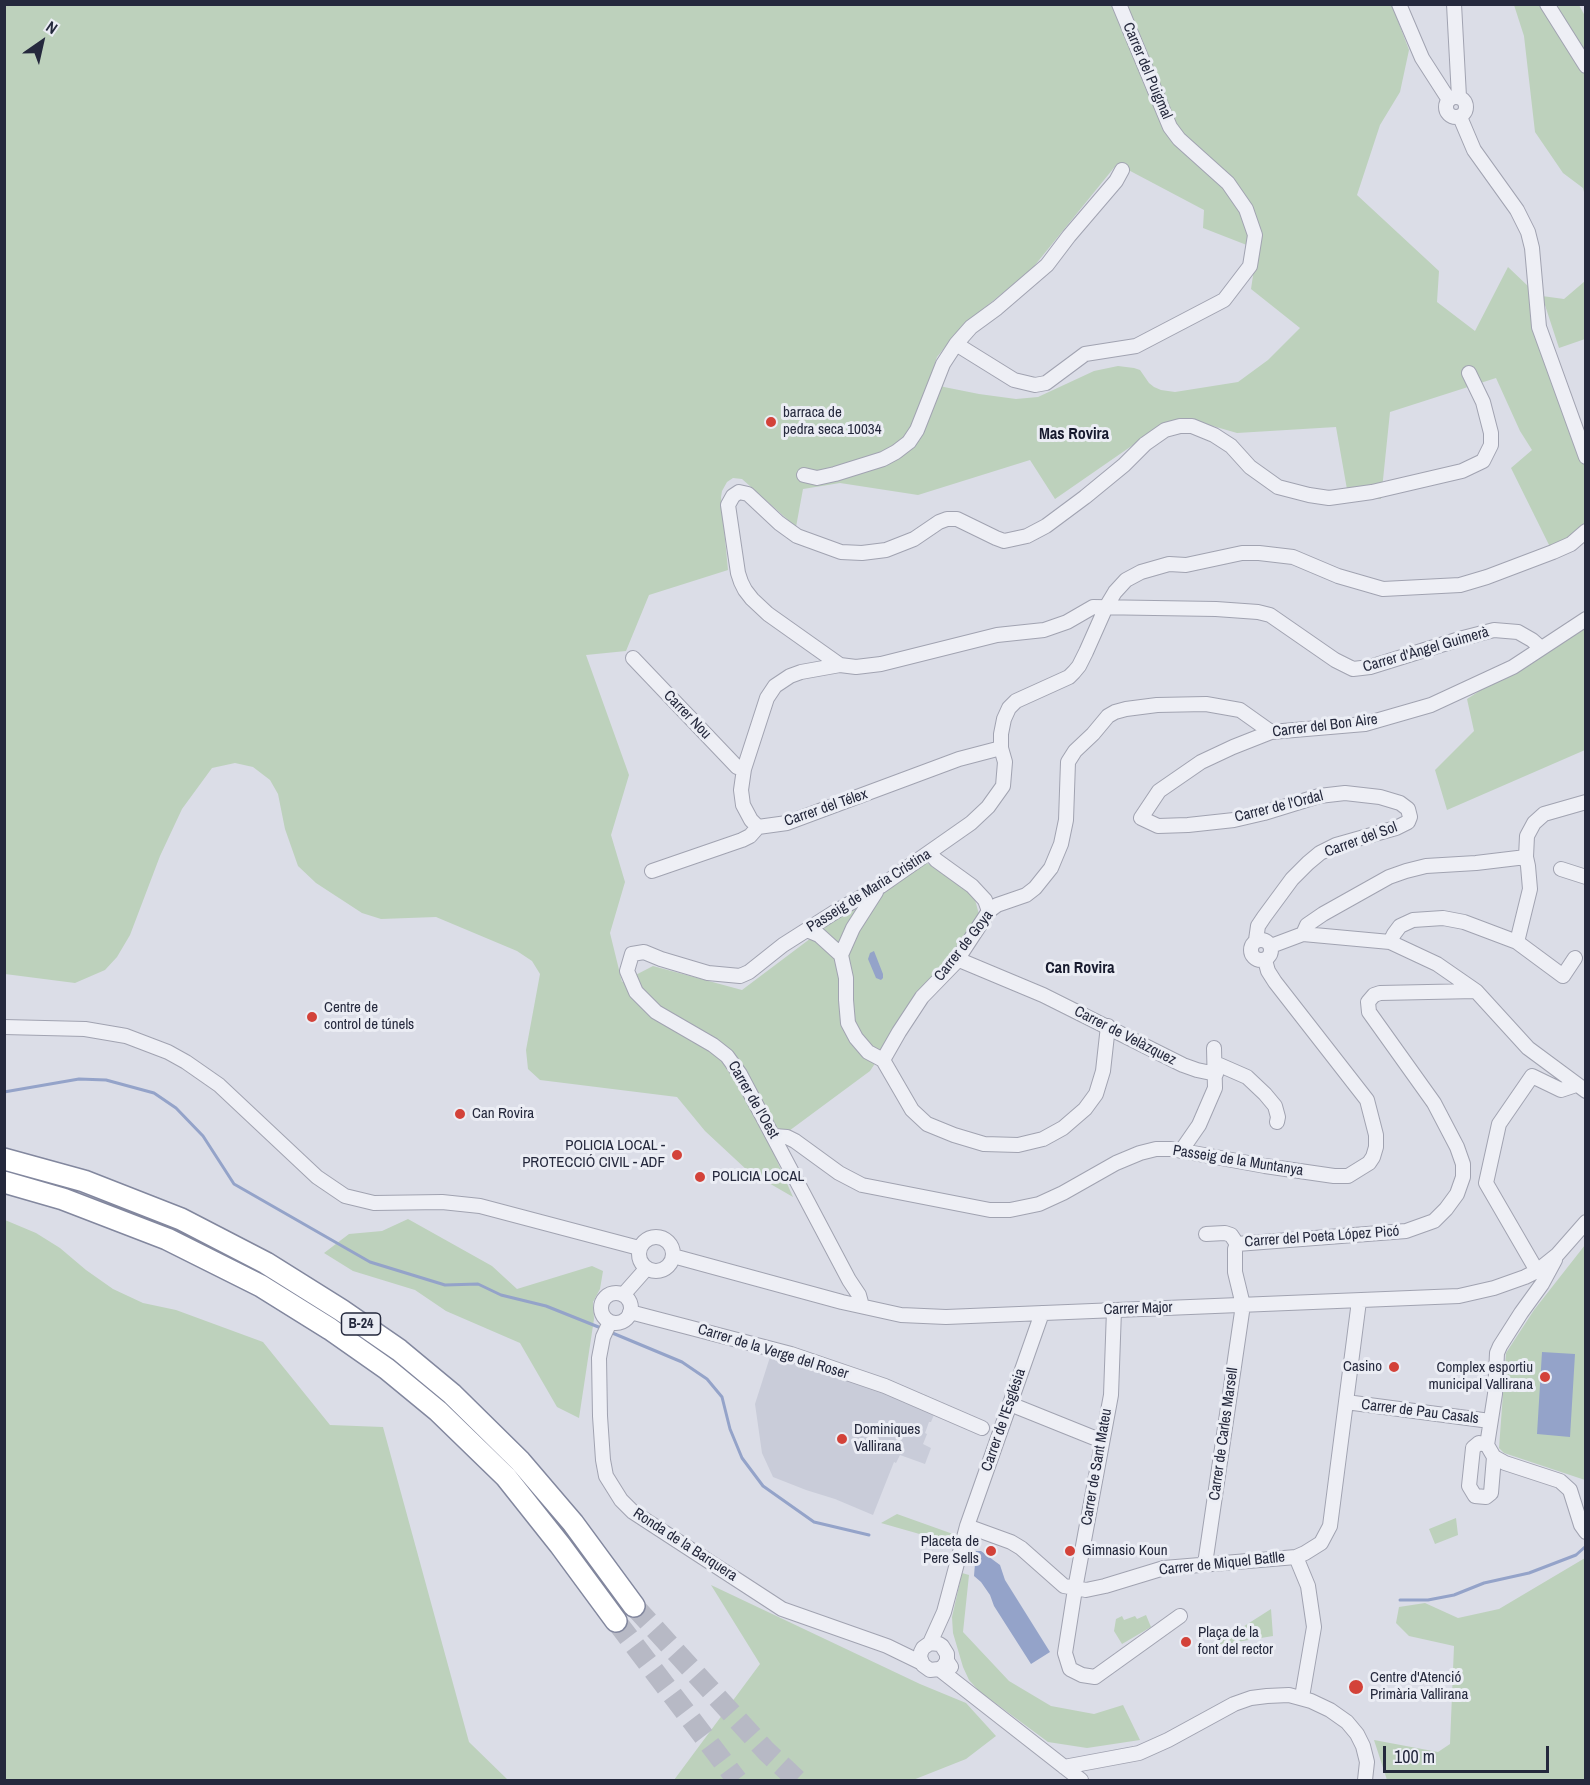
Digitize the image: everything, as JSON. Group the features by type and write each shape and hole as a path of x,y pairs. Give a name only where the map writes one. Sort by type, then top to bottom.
{"highway":[{"name":"B-24","path":"4,1159 84,1181 181,1219 266,1263 399,1350 452,1394 520,1461 573,1523 634,1606"},
{"name":"B-24","path":"4,1182 63,1199 167,1239 261,1286 330,1329 387,1369 438,1411 506,1477 616,1621"}],"street":[{"name":"Carrer del Puigmal","path":"956,344 1014,380 1035,385 1046,383 1085,354 1136,346 1224,300 1250,266 1255,235 1246,209 1228,183 1186,146 1170,127 1119,4"},
{"path":"1400,4 1422,58 1454,99"},
{"path":"1454,4 1454,99 1446,107 1448,113 1454,117 1460,117 1474,150 1517,210 1528,232 1539,327 1586,457"},
{"path":"1547,4 1586,66"},
{"path":"804,476 817,478 884,459 909,442 917,430 943,364 956,344 971,327 1047,265 1116,181 1122,170"},
{"path":"840,665 768,614 745,590 738,573 729,509 731,499 736,494 743,492 748,494 779,523 797,536 841,552 874,552 897,546 914,539 947,519 957,519 1004,541 1027,536 1046,526 1124,465 1145,444 1166,430 1180,426 1192,426 1214,435 1231,446 1250,467 1278,487 1329,498 1372,492 1462,471 1483,461 1491,445 1491,432 1483,402 1469,373"},
{"name":"Passeig de Maria Cristina","path":"632,954 644,952 708,973 740,976 758,966 783,945 837,909 881,886 971,823 988,807 1003,786 1005,762 1001,748 1001,734 1009,708 1016,701 1069,677 1074,672 1115,592 1126,580 1140,572 1169,564 1186,566 1242,553 1293,557 1338,576 1383,589 1460,585 1553,552 1571,544 1586,531"},
{"name":"Carrer d'Àngel Guimerà","path":"840,665 856,667 881,664 997,635 1044,630 1067,622 1093,608 1106,607 1216,609 1264,613 1280,621 1335,660 1353,669 1370,667 1494,630 1518,632 1541,648"},
{"name":"Carrer del Bon Aire","path":"1141,818 1159,790 1201,762 1233,747 1271,732 1365,724 1431,705 1513,667 1586,619"},
{"name":"Carrer Nou","path":"633,658 737,767 744,769"},
{"path":"652,871 750,836 758,827 750,820 743,806 741,790 744,769 767,698 775,686 790,676 840,665"},
{"name":"Carrer de Goya","path":"883,1060 922,997 957,959 989,911 1035,888 1051,868 1061,844 1066,820 1068,762 1075,751 1108,716 1126,709 1157,705 1206,704 1240,710 1271,732"},
{"name":"Carrer del Télex","path":"758,827 795,820 959,759 1001,748"},
{"name":"Carrer de l'Ordal","path":"1141,818 1158,826 1234,820 1319,796 1345,793 1380,796 1400,803 1408,809 1410,817"},
{"path":"1517,942 1530,889 1526,857 1527,836 1544,814 1586,802"},
{"name":"Carrer del Sol","path":"1256,940 1258,926 1264,917 1292,879 1320,853 1336,845 1396,828 1408,822 1410,817"},
{"path":"930,853 972,886 985,900 989,911"},
{"path":"1303,934 1307,925 1323,914 1389,877 1406,871 1426,866 1526,857"},
{"path":"1562,869 1586,877"},
{"path":"881,886 853,928 841,955 846,978 848,1023 856,1038 868,1052 883,1060 908,1105 927,1124 954,1136 984,1144 1018,1145 1053,1134 1090,1103 1101,1082 1108,1026"},
{"path":"1390,942 1400,926 1413,920 1443,918 1464,922 1517,942 1563,976 1575,958"},
{"path":"807,930 819,935 841,955"},
{"path":"1271,946 1303,934 1324,934 1390,942 1437,964 1476,991 1528,1048 1581,1088"},
{"path":"1256,940 1265,940 1271,946 1271,954 1265,960 1252,956 1251,948 1256,940"},
{"name":"Carrer de l'Oest","path":"632,954 627,971 636,992 656,1012 713,1045 727,1056 740,1074 859,1295 862,1306"},
{"name":"Carrer de Velàzquez","path":"957,959 1043,995 1183,1065 1197,1070 1215,1069 1247,1077 1275,1107 1277,1122"},
{"name":"Passeig de la Muntanya","path":"774,1136 795,1140 839,1173 862,1185 958,1205 1000,1211 1039,1204 1116,1164 1140,1153 1156,1149 1334,1176 1348,1176 1368,1163 1376,1147 1376,1135 1367,1100 1275,982 1268,971 1265,960"},
{"name":"Carrer del Poeta López Picó","path":"1237,1244 1406,1231 1434,1221 1446,1209 1457,1194 1463,1177 1457,1147 1434,1103 1369,1012 1368,1002 1374,995 1380,993 1476,991"},
{"path":"4,1027 85,1029 126,1036 168,1052 219,1084 325,1184 356,1200 384,1204 442,1202 480,1206 639,1248"},
{"path":"1181,1151 1199,1125 1215,1088 1214,1048"},
{"path":"1537,1271 1486,1183 1499,1124 1532,1076 1561,1090 1581,1088"},
{"name":"Carrer Major","path":"673,1256 842,1302 910,1317 946,1317 1459,1296 1494,1288 1537,1271 1557,1255 1586,1222"},
{"path":"1206,1234 1225,1233 1230,1235 1237,1244 1235,1272 1242,1305"},
{"path":"650,1237 662,1238 671,1244 673,1256 665,1269 659,1271 646,1269 639,1259 639,1248 650,1237"},
{"name":"Carrer de Pau Casals","path":"1346,1402 1490,1421 1497,1353 1542,1284 1557,1255"},
{"path":"624,1295 646,1269"},
{"path":"842,1302 849,1280"},
{"path":"619,1293 624,1295 629,1302 630,1312 623,1321 610,1322 603,1316 602,1301 609,1294 619,1293"},
{"name":"Carrer de Miquel Batlle","path":"1075,1589 1105,1587 1164,1568 1296,1557 1321,1543 1330,1526 1359,1301"},
{"name":"Carrer de Carles Marsell","path":"1205,1564 1242,1305"},
{"name":"Carrer de Sant Mateu","path":"1114,1310 1111,1395 1065,1653 1070,1670 1095,1677 1180,1616"},
{"name":"Carrer de la Verge del Roser","path":"630,1312 792,1354 914,1398 991,1431"},
{"name":"Carrer de l'Església","path":"932,1646 944,1612 991,1431 1010,1404 1042,1313"},
{"name":"Ronda de la Barquera","path":"610,1322 603,1337 599,1358 600,1416 606,1476 621,1500 633,1512 782,1608 887,1646 922,1663"},
{"path":"1010,1404 1102,1441"},
{"path":"1490,1421 1496,1455 1560,1481 1570,1490 1581,1525 1586,1532"},
{"path":"967,1526 1011,1542 1064,1586 1075,1589"},
{"path":"1296,1557 1308,1586 1314,1627 1302,1697"},
{"name":"Ronda de la Barquera","path":"887,1646 932,1646"},
{"path":"932,1646 947,1654 943,1665 930,1670 922,1663 920,1657 932,1646"},
{"path":"943,1665 967,1692 1081,1780"},
{"path":"1064,1767 1139,1753 1154,1748 1225,1708 1251,1698 1289,1695 1302,1697 1330,1710 1347,1722 1363,1746 1367,1762 1365,1780"}],"shaded area":[{"name":"Dominiques Vallirana","path":"770,1357 837,1375 935,1412 925,1433 927,1434 923,1444 931,1448 925,1464 900,1455 896,1463 894,1462 873,1515 773,1477 762,1453 755,1404"}],"green space":[{"path":"5,5 1392,5 1409,50 1400,92 1380,125 1357,195 1439,271 1437,302 1475,331 1508,267 1529,287 1585,456 1585,524 1552,551 1511,468 1532,450 1520,431 1496,378 1390,412 1381,499 1348,495 1336,427 1237,433 1185,418 1159,427 1055,499 1030,460 918,495 840,483 803,489 796,527 742,479 733,478 727,482 721,497 728,570 649,595 626,651 586,655 629,775 611,835 625,882 610,933 622,982 653,966 742,990 835,920 927,863 974,896 980,918 958,958 922,992 870,1071 770,1145 793,1197 748,1171 705,1131 677,1097 540,1080 528,1069 526,1050 540,974 532,961 517,951 436,917 381,919 362,913 316,883 298,866 285,829 278,794 270,780 253,767 235,763 212,768 182,809 160,856 130,935 117,957 105,970 75,983 5,974","holes":["1117,164 1204,210 1203,228 1257,249 1251,289 1300,328 1268,360 1238,382 1175,392 1154,387 1140,370 1118,366 1094,371 1038,397 1016,399 944,387 929,381 937,357 962,326 1031,270"]},
{"path":"1514,5 1579,5 1585,16 1585,196 1583,188 1563,173 1535,132 1524,36"},
{"path":"1585,281 1585,339 1559,348 1542,296 1564,299"},
{"path":"1585,619 1585,750 1447,810 1435,770 1474,731 1467,699"},
{"path":"408,1219 492,1266 517,1289 592,1266 603,1271 600,1289 593,1302 594,1319 579,1418 557,1407 520,1343 446,1311 415,1290 353,1271 324,1253 349,1234 382,1231"},
{"path":"5,1220 36,1233 60,1248 113,1289 143,1303 176,1310 263,1342 330,1425 383,1427 469,1742 508,1780 5,1780"},
{"name":"Complex esportiu municipal Vallirana","path":"1585,1245 1585,1480 1504,1453 1499,1448 1506,1353 1534,1310"},
{"path":"897,1514 953,1534 951,1543 881,1523"},
{"path":"1456,1518 1458,1535 1435,1544 1429,1529"},
{"path":"1585,1558 1585,1780 1387,1780 1374,1740 1438,1752 1450,1744 1454,1646 1409,1636 1396,1623 1399,1607 1425,1603 1458,1618 1499,1609"},
{"path":"962,1573 969,1575 963,1632 1009,1681 1051,1706 1094,1714 1123,1705 1140,1740 1087,1748 1048,1742 979,1691 969,1680 963,1667 953,1633 952,1617"},
{"path":"711,1585 920,1684 966,1703 996,1736 966,1759 913,1780 674,1780 760,1664"},
{"path":"1271,1609 1273,1636 1213,1646"},
{"path":"1146,1615 1151,1627 1122,1644 1114,1631 1116,1619 1122,1616 1124,1620 1135,1616 1137,1619"}],"water":[{"path":"874,951 883,974 881,980 876,978 868,959 870,953"},
{"path":"1542,1352 1575,1354 1570,1437 1537,1434"},
{"path":"976,1551 981,1551 1000,1565 1005,1580 1050,1652 1031,1664 994,1606 990,1595 974,1576"}],"waterway":[{"path":"4,1092 79,1079 106,1080 154,1093 176,1108 203,1136 234,1184 370,1262 445,1285 478,1284 501,1295 546,1306 601,1328"},
{"path":"610,1332 682,1362 707,1379 722,1397 730,1429 742,1458 763,1486 814,1522 869,1535"},
{"path":"1400,1600 1428,1600 1454,1595 1484,1583 1529,1573 1576,1555 1586,1546"}],"tunnel":[{"path":"634,1606 766,1751 797,1780"},
{"path":"616,1621 737,1780"}],"place":[{"name":"barraca de pedra seca 10034","path":"771,422"},
{"name":"Centre de control de túnels","path":"312,1017"},
{"name":"Can Rovira","path":"460,1114"},
{"name":"POLICIA LOCAL - PROTECCIÓ CIVIL - ADF","path":"677,1155"},
{"name":"POLICIA LOCAL","path":"700,1177"},
{"name":"Casino","path":"1394,1367"},
{"name":"Complex esportiu municipal Vallirana","path":"1545,1377"},
{"name":"Dominiques Vallirana","path":"842,1439"},
{"name":"Placeta de Pere Sells","path":"991,1551"},
{"name":"Gimnasio Koun","path":"1070,1551"},
{"name":"Plaça de la font del rector","path":"1186,1642"},
{"name":"Centre d'Atenció Primària Vallirana","path":"1356,1687"}],"district":[{"name":"Mas Rovira","path":"1074,435"},
{"name":"Can Rovira","path":"1080,969"}]}
